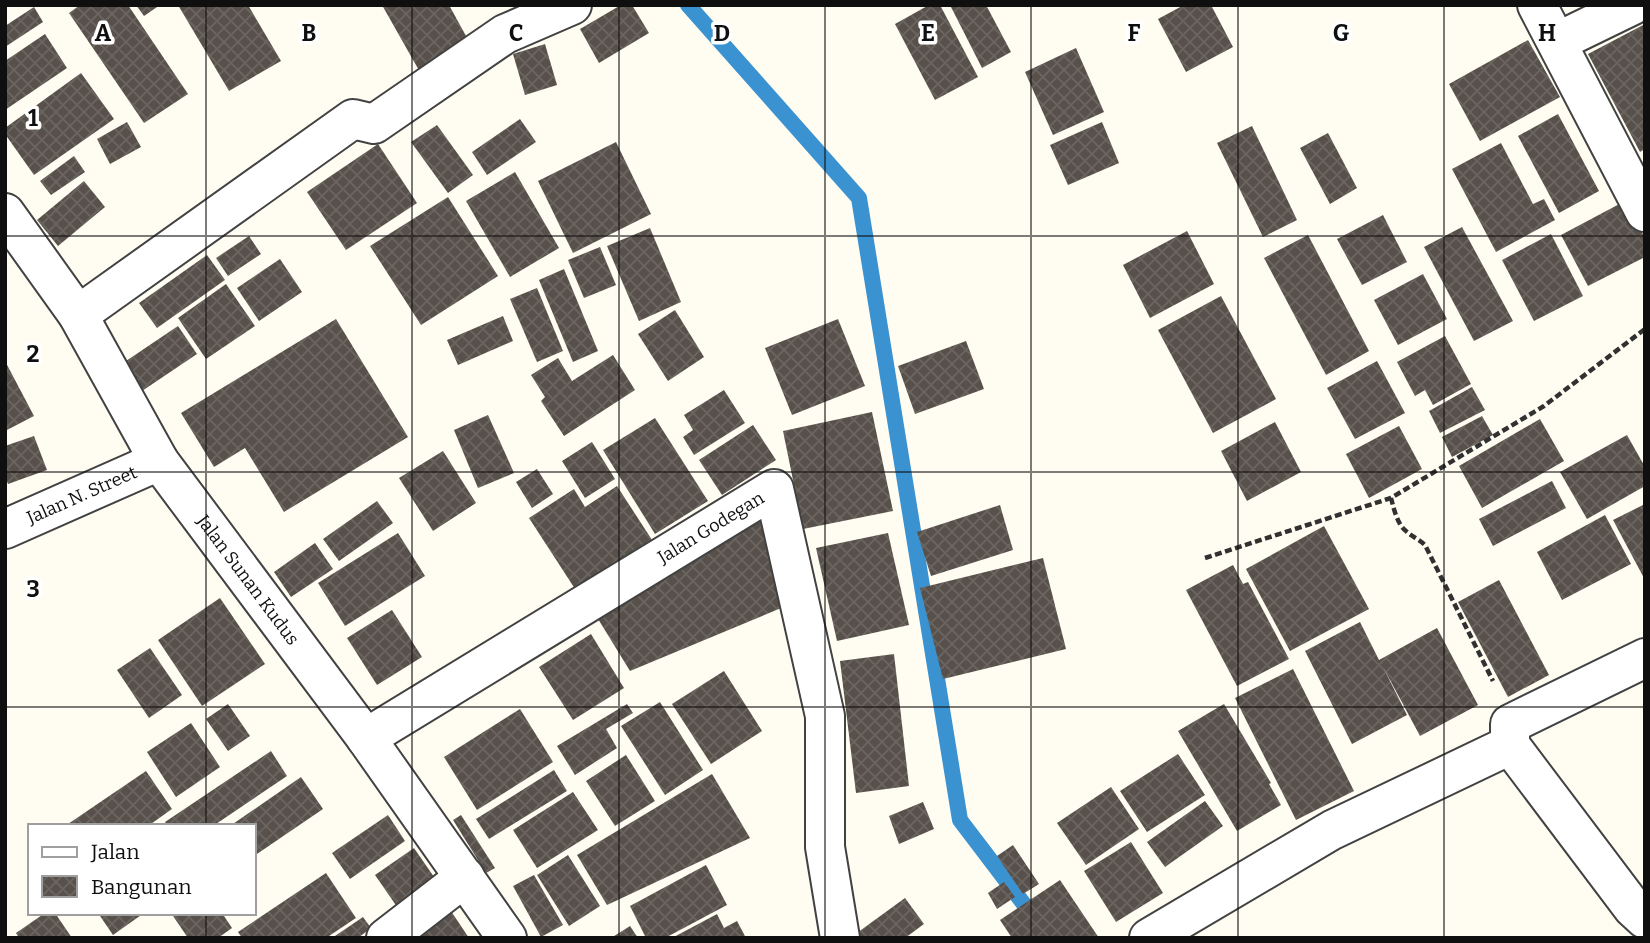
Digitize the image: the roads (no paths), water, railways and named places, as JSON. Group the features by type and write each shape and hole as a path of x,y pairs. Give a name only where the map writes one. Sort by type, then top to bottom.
{"street":[{"path":"78,315 353,119 374,124 505,34 572,5"},
{"path":"1537,5 1645,212"},
{"path":"1557,41 1633,5"},
{"name":"Jalan Sunan Kudus","path":"5,213 78,315 159,461 366,738 507,938"},
{"name":"Jalan N. Street","path":"5,529 159,461"},
{"name":"Jalan Godegan","path":"366,738 774,489 825,716 825,847 840,938"},
{"path":"1149,938 1332,830 1510,735 1645,658"},
{"path":"1510,735 1633,908 1645,919"},
{"path":"386,938 465,877"}],"waterway":[{"path":"688,5 859,198 960,820 1036,920"}]}
